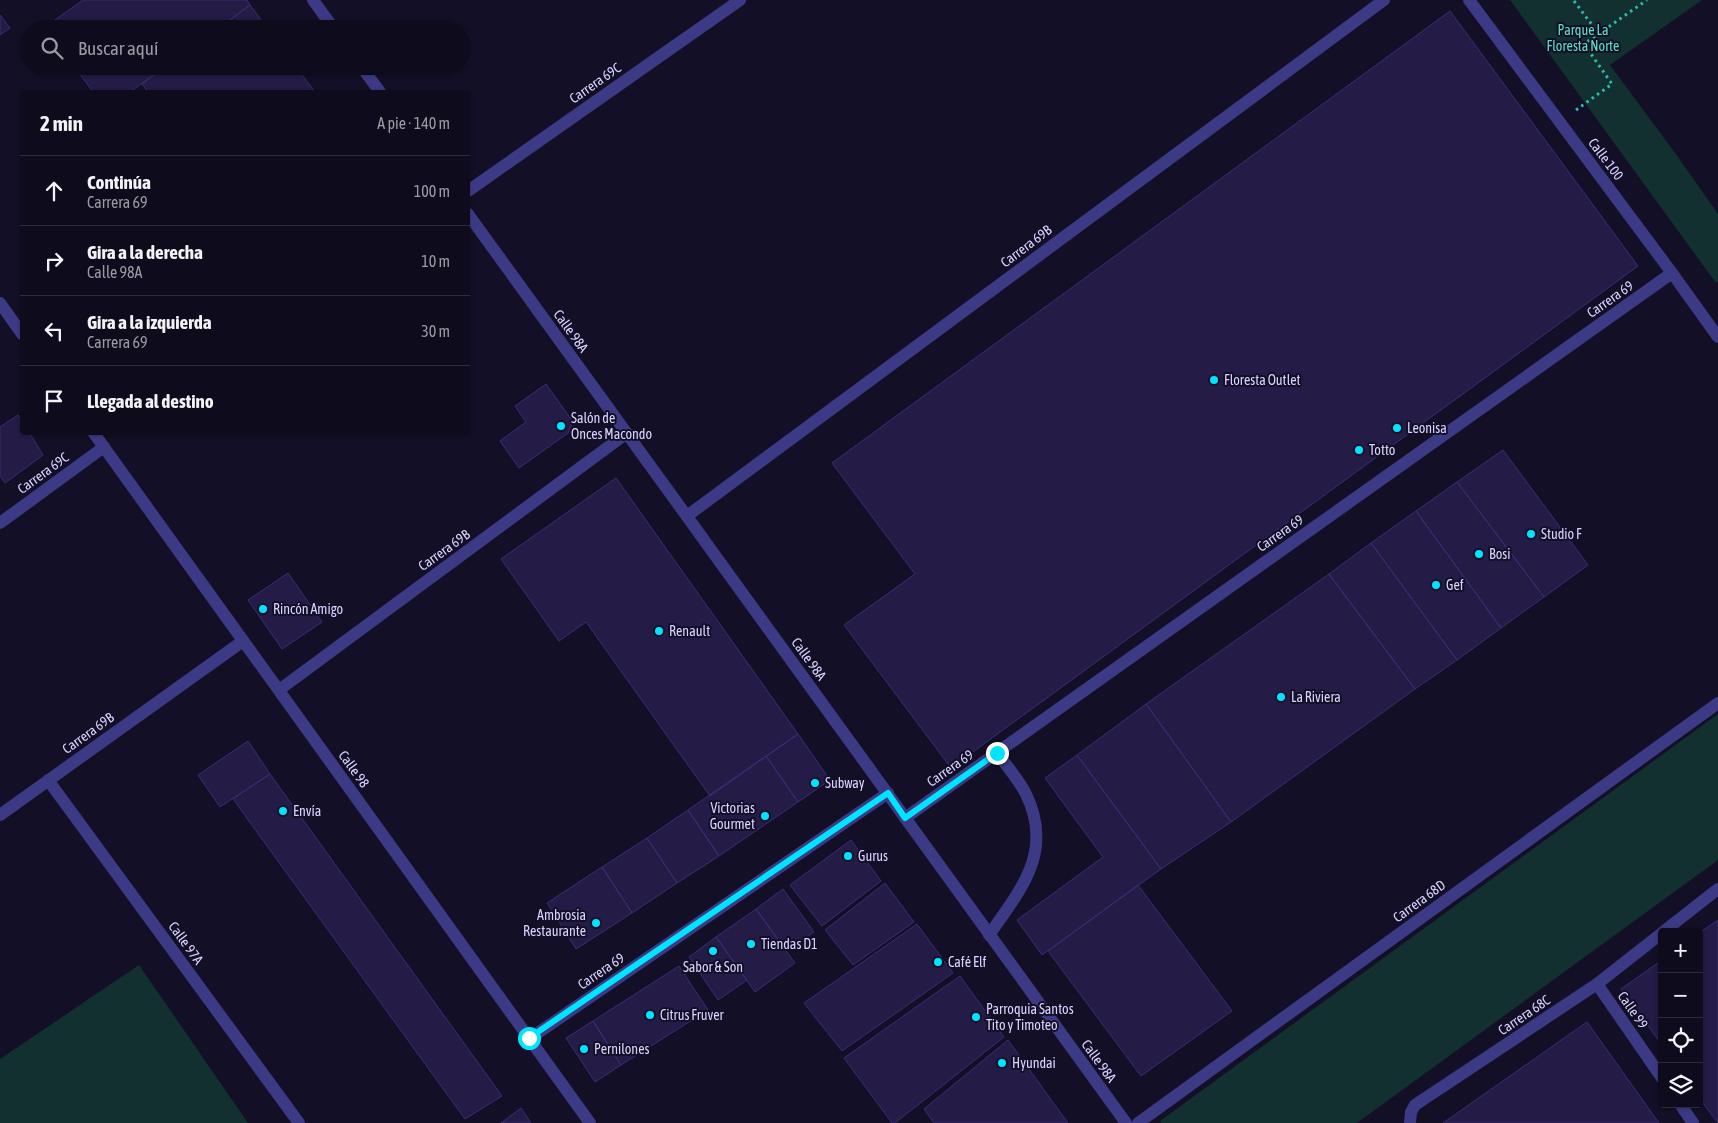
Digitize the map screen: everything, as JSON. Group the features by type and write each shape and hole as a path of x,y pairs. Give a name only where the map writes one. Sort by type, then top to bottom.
{"street":[{"path":"313,0 327,20"},
{"name":"Carrera 69C","path":"470,190 740,0"},
{"name":"Carrera 69B","path":"687,516 1384,0"},
{"name":"Calle 100","path":"1469,0 1718,337"},
{"path":"367,75 377,90"},
{"name":"Calle 98A","path":"470,217 1126,1123"},
{"name":"Carrera 69","path":"905,818 1672,273"},
{"path":"0,303 20,331"},
{"name":"Carrera 69B","path":"279,690 626,433"},
{"name":"Calle 98","path":"95,435 590,1123"},
{"name":"Carrera 69C","path":"0,523 104,447"},
{"name":"Carrera 69B","path":"0,815 243,641"},
{"name":"Carrera 68D","path":"1138,1123 1718,703"},
{"path":"989,935 1024,885 1035,859 1036,832 1034,815 1026,793 997,753"},
{"name":"Calle 97A","path":"48,780 299,1123"},
{"name":"Carrera 69","path":"529,1038 888,793"},
{"name":"Carrera 68C","path":"1668,928 1718,889"},
{"name":"Carrera 68C","path":"1410,1123 1414,1105 1597,984 1658,936"},
{"name":"Calle 99","path":"1597,984 1658,1072"},
{"path":"1683,1108 1693,1123"}],"path":[{"path":"1560,122 1612,84 1584,44 1647,0"},
{"path":"1574,1 1599,34"}],"green space":[{"name":"Parque La Floresta Norte","path":"1510,0 1702,0 1610,65 1718,214 1718,281 1716,283"},
{"path":"1718,714 1718,860 1357,1123 1161,1123 1160,1121"},
{"path":"139,965 248,1123 0,1123 0,1059"}],"building":[{"path":"83,0 247,0 250,5 230,20 55,20"},
{"path":"250,5 261,20 230,20"},
{"name":"Floresta Outlet","path":"1450,11 1638,266 951,768 844,625 915,574 832,463"},
{"path":"0,15 10,28 0,35"},
{"path":"81,75 154,75 133,90 92,90"},
{"path":"154,75 302,75 313,90 146,90 142,84"},
{"path":"546,384 573,422 568,433 519,468 500,441 526,422 515,406"},
{"path":"18,415 20,418 20,435 31,435 43,455 5,483 0,476 0,427"},
{"name":"Studio F","path":"1503,450 1588,565 1544,597 1457,482"},
{"name":"Renault","path":"616,478 798,734 710,796 586,622 559,641 501,559"},
{"name":"Bosi","path":"1457,482 1544,597 1501,628 1416,511"},
{"name":"Gef","path":"1416,511 1501,628 1457,660 1371,543"},
{"path":"1371,543 1457,660 1415,689 1329,574"},
{"path":"288,573 322,622 282,649 248,600"},
{"name":"La Riviera","path":"1329,574 1415,689 1231,822 1146,704"},
{"path":"1146,704 1231,822 1161,869 1077,755"},
{"path":"798,734 830,780 798,802 766,756"},
{"path":"248,741 270,774 220,807 198,775"},
{"path":"1077,755 1161,869 1042,955 1017,920 1103,857 1045,778"},
{"path":"766,756 798,802 719,856 688,810"},
{"path":"270,774 502,1096 465,1119 233,799"},
{"path":"688,810 719,856 677,883 647,838"},
{"path":"647,838 677,883 632,913 602,867"},
{"path":"851,840 881,881 822,926 790,885"},
{"path":"602,867 632,913 576,949 547,903"},
{"path":"885,883 914,922 853,965 825,930"},
{"path":"1138,885 1232,1011 1141,1076 1048,951"},
{"path":"783,889 814,932 786,951 756,909"},
{"name":"Tiendas D1","path":"756,909 795,963 755,992 716,937"},
{"path":"1718,920 1718,1123 1703,1103 1703,930"},
{"path":"917,924 953,973 842,1051 804,1003"},
{"path":"716,937 747,980 718,1000 689,957"},
{"path":"1658,963 1658,1040 1621,989"},
{"name":"Citrus Fruver","path":"679,966 708,1010 621,1065 593,1021"},
{"path":"960,976 1004,1037 895,1123 892,1123 844,1058"},
{"path":"593,1021 621,1065 595,1082 566,1038"},
{"path":"1587,1022 1659,1123 1443,1123"},
{"name":"Hyundai","path":"1008,1040 1068,1123 934,1123 924,1109"},
{"path":"521,1108 531,1123 501,1123"}],"place":[{"name":"Floresta Outlet","path":"1214,380"},
{"name":"Salón de Onces Macondo","path":"561,426"},
{"name":"Leonisa","path":"1397,428"},
{"name":"Totto","path":"1359,450"},
{"name":"Studio F","path":"1531,534"},
{"name":"Bosi","path":"1479,554"},
{"name":"Gef","path":"1436,585"},
{"name":"Rincón Amigo","path":"263,609"},
{"name":"Renault","path":"659,631"},
{"name":"La Riviera","path":"1281,697"},
{"name":"Subway","path":"815,783"},
{"name":"Envía","path":"283,811"},
{"name":"Victorias Gourmet","path":"765,816"},
{"name":"Gurus","path":"848,856"},
{"name":"Ambrosia Restaurante","path":"596,923"},
{"name":"Tiendas D1","path":"751,944"},
{"name":"Sabor & Son","path":"713,951"},
{"name":"Café Elf","path":"938,962"},
{"name":"Citrus Fruver","path":"650,1015"},
{"name":"Parroquia Santos Tito y Timoteo","path":"976,1017"},
{"name":"Pernilones","path":"584,1049"},
{"name":"Hyundai","path":"1002,1063"}],"route":[{"path":"529,1038 888,793 905,818 997,753"}]}
